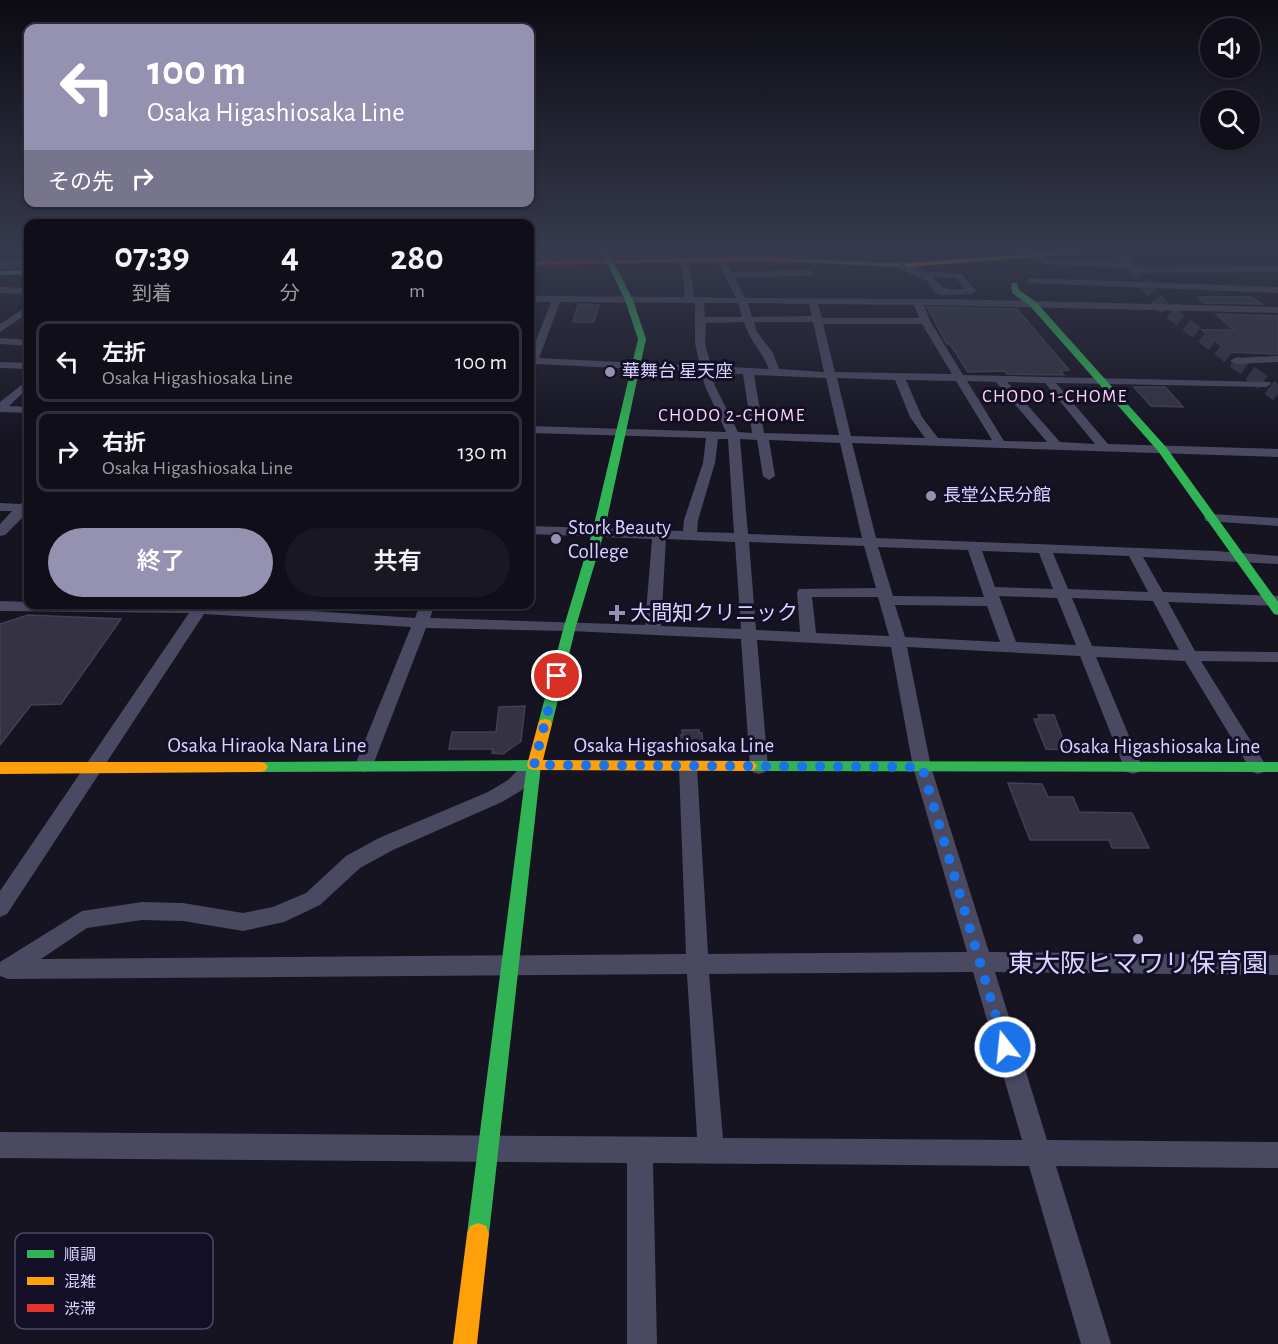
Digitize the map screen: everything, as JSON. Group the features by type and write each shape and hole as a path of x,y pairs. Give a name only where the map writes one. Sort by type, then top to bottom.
{"street":[{"path":"0,329 21,314"},
{"path":"534,354 551,314"},
{"name":"Osaka Higashiosaka Line","path":"634,314 642,339 637,367 598,533 570,626 534,765 1278,767"},
{"path":"699,314 701,320 700,343 713,395 730,423 734,436 759,767"},
{"path":"746,314 752,333 768,353 775,372"},
{"path":"816,314 870,543 898,640 922,767 1036,1152 1096,1344"},
{"path":"922,314 1000,444"},
{"path":"1042,314 1162,449 1239,557 1276,604"},
{"path":"701,320 747,318 925,321"},
{"path":"0,341 24,343"},
{"path":"1235,361 1278,359"},
{"path":"534,364 961,379 1271,385"},
{"path":"0,365 24,366"},
{"path":"748,371 769,476"},
{"path":"899,377 916,417 934,442"},
{"path":"999,380 1056,446"},
{"path":"1048,380 1105,448"},
{"path":"0,408 24,387"},
{"path":"0,408 24,410"},
{"path":"534,429 1278,454"},
{"path":"690,536 691,520 709,464 712,435"},
{"path":"0,507 24,506"},
{"path":"0,532 24,509"},
{"path":"1211,518 1278,522"},
{"path":"534,530 1278,560"},
{"path":"653,629 659,535"},
{"path":"975,547 1009,646"},
{"path":"1045,550 1133,767"},
{"path":"1134,553 1190,656 1258,767"},
{"path":"808,636 804,592 884,596 992,597 1063,594 1276,604"},
{"path":"0,606 24,606"},
{"path":"0,908 201,609"},
{"path":"229,609 419,623 653,629 1190,656 1278,657"},
{"path":"363,765 426,609"},
{"path":"465,1344 534,765"},
{"path":"4,971 82,920 142,911 183,912 243,922 276,916 313,899 353,862 386,844 495,797 515,785 534,765"},
{"name":"Osaka Hiraoka Nara Line","path":"0,768 534,765"},
{"path":"688,766 697,964 711,1151"},
{"path":"4,971 981,962 1278,965"},
{"path":"0,1145 1278,1155"},
{"path":"640,1150 642,1344"}],"building":[{"path":"575,314 596,314 594,322 573,322"},
{"path":"931,314 1021,314 1069,370 1060,371 1064,375 1007,374 1005,371 968,372 950,344 947,344"},
{"path":"1216,314 1278,316 1278,354 1229,352 1202,330 1234,330"},
{"path":"1134,387 1165,387 1183,407 1151,406"},
{"path":"28,615 121,619 61,704 31,705 0,745 0,624"},
{"path":"525,706 521,741 503,754 492,753 493,749 449,749 452,732 496,732 499,707"},
{"path":"1038,715 1054,715 1067,750 1046,749 1034,719 1040,719"},
{"path":"682,730 699,730 699,733 702,733 704,751 677,751 676,735 682,735"},
{"path":"1008,783 1042,784 1048,797 1073,797 1079,812 1132,813 1149,848 1112,848 1109,840 1030,840"}],"tunnel":[{"path":"1172,314 1252,375"},
{"path":"1250,373 1278,394"}],"traffic: fast":[{"path":"545,724 570,626 598,533 642,339 634,314"},
{"path":"1042,314 1162,449 1278,611"},
{"path":"260,767 534,765 478,1234"},
{"path":"749,766 1278,767"}],"traffic: slow":[{"path":"545,724 534,765 749,766"},
{"path":"0,768 260,767"},
{"path":"465,1344 478,1234"}],"place":[{"name":"華舞台 星天座","path":"610,372"},
{"name":"長堂公民分館","path":"931,496"},
{"name":"Stork Beauty College","path":"556,539"},
{"name":"大間知クリニック","path":"617,613"},
{"name":"東大阪ヒマワリ保育園","path":"1138,939"}],"district":[{"name":"CHODO 1-CHOME","path":"1055,397"},
{"name":"CHODO 2-CHOME","path":"732,416"}],"route":[{"path":"557,676 534,765 922,767 1005,1047"}]}
